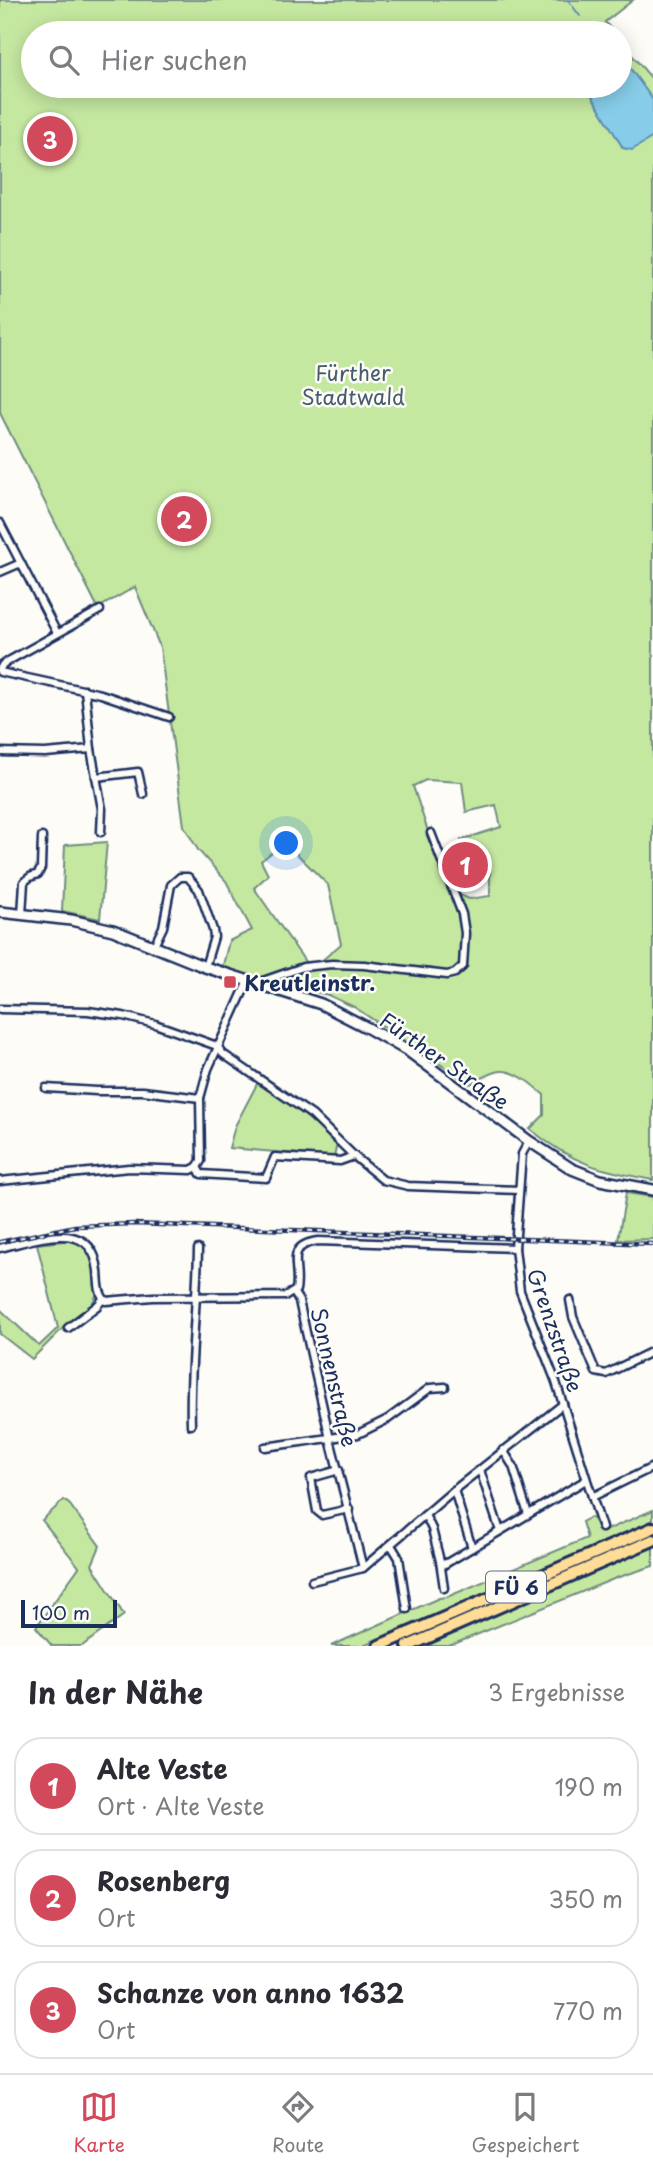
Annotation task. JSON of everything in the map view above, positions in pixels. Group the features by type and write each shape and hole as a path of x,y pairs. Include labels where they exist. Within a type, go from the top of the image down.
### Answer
{"main road":[{"name":"Fürther Straße","path":"0,912 72,919 113,930 205,967 321,1004 408,1051 572,1170 618,1184 653,1190"},
{"name":"FÜ 6","path":"379,1646 653,1528"},
{"name":"FÜ 6","path":"408,1646 653,1540"}],"street":[{"path":"0,523 57,633"},
{"path":"0,572 21,563"},
{"path":"100,610 3,664 0,670 85,690 169,717"},
{"path":"85,690 91,749 102,809 102,832"},
{"path":"0,752 45,753 91,749"},
{"path":"96,777 138,772 143,794"},
{"path":"0,1181 130,1168 191,1170 197,1167 201,1161 200,1098 217,1046 248,981 263,981 303,967 332,964 447,975 455,973 463,966 465,933 462,914 430,833"},
{"path":"22,915 24,883 38,874 41,868 42,838"},
{"path":"153,948 163,927 171,885 180,877 188,877 199,890 213,930 214,937 205,967"},
{"path":"0,1009 88,1011 155,1024 217,1046 222,1054 312,1115 383,1180 395,1184 519,1190"},
{"path":"46,1088 144,1091 200,1098"},
{"name":"Grenzstraße","path":"529,1141 522,1154 515,1248 520,1291 563,1404 602,1528"},
{"path":"197,1167 201,1174 266,1178 275,1157 340,1161 354,1156"},
{"path":"0,1248 42,1238 73,1236 91,1247 96,1258 104,1300"},
{"name":"Sonnenstraße","path":"363,1568 299,1301 294,1293 298,1285 295,1257 299,1248 306,1243 361,1241 515,1248"},
{"path":"191,1425 190,1393 198,1297 198,1250"},
{"path":"68,1328 104,1300 286,1296 294,1293"},
{"path":"570,1300 573,1317 596,1372 606,1374 653,1351"},
{"path":"265,1447 358,1434 388,1419 430,1388 445,1387"},
{"path":"312,1581 363,1568 454,1490 563,1404"},
{"path":"503,1450 513,1465 528,1514"},
{"path":"592,1497 653,1467"},
{"name":"Sonnenstraße","path":"339,1470 311,1478 317,1511 322,1515 349,1509"},
{"path":"480,1470 500,1531"},
{"path":"440,1561 445,1564 586,1480"},
{"path":"454,1490 472,1548"},
{"path":"425,1515 432,1529 444,1588"},
{"path":"391,1545 399,1558 407,1609"}],"green space":[{"name":"Fürther Stadtwald","path":"0,0 633,0 606,21 21,21 21,98 632,98 632,55 653,80 653,1180 587,1164 545,1141 530,1129 544,1115 544,1095 519,1076 501,1071 470,1084 354,1007 328,995 222,969 229,941 252,930 226,881 198,850 184,826 160,647 135,587 98,608 0,413","holes":["426,780 462,782 466,812 496,805 501,827 461,840 462,857 487,855 490,896 469,899 447,889 413,786","285,842 328,885 341,944 311,970 254,888 268,875 261,861"]},
{"path":"107,842 100,919 62,911 65,845"},
{"path":"258,1082 290,1103 337,1143 334,1157 229,1148 235,1126"},
{"path":"626,1193 653,1197 653,1239 618,1240"},
{"path":"72,1240 88,1248 93,1258 97,1294 91,1306 67,1324 32,1359 0,1334 0,1309 39,1346 58,1328 37,1244"},
{"path":"64,1500 100,1546 92,1565 124,1615 82,1646 52,1646 36,1627 79,1567 42,1520"},
{"path":"653,1510 653,1521 361,1646 331,1646 439,1598 587,1538 582,1522 591,1517 600,1529 607,1530"},
{"path":"653,1546 653,1566 616,1578 449,1646 426,1646"}],"water":[{"path":"632,71 653,100 653,137 632,150 623,148 593,98 632,98"}],"waterway":[{"path":"568,0 580,16"}],"railway":[{"path":"0,1242 75,1226 135,1224 653,1244"}],"place":[{"name":"Schanze von anno 1632","path":"50,139"},
{"name":"Rosenberg","path":"184,519"},
{"name":"Alte Veste","path":"465,865"},
{"name":"Kreutleinstr.","path":"230,982"}]}
